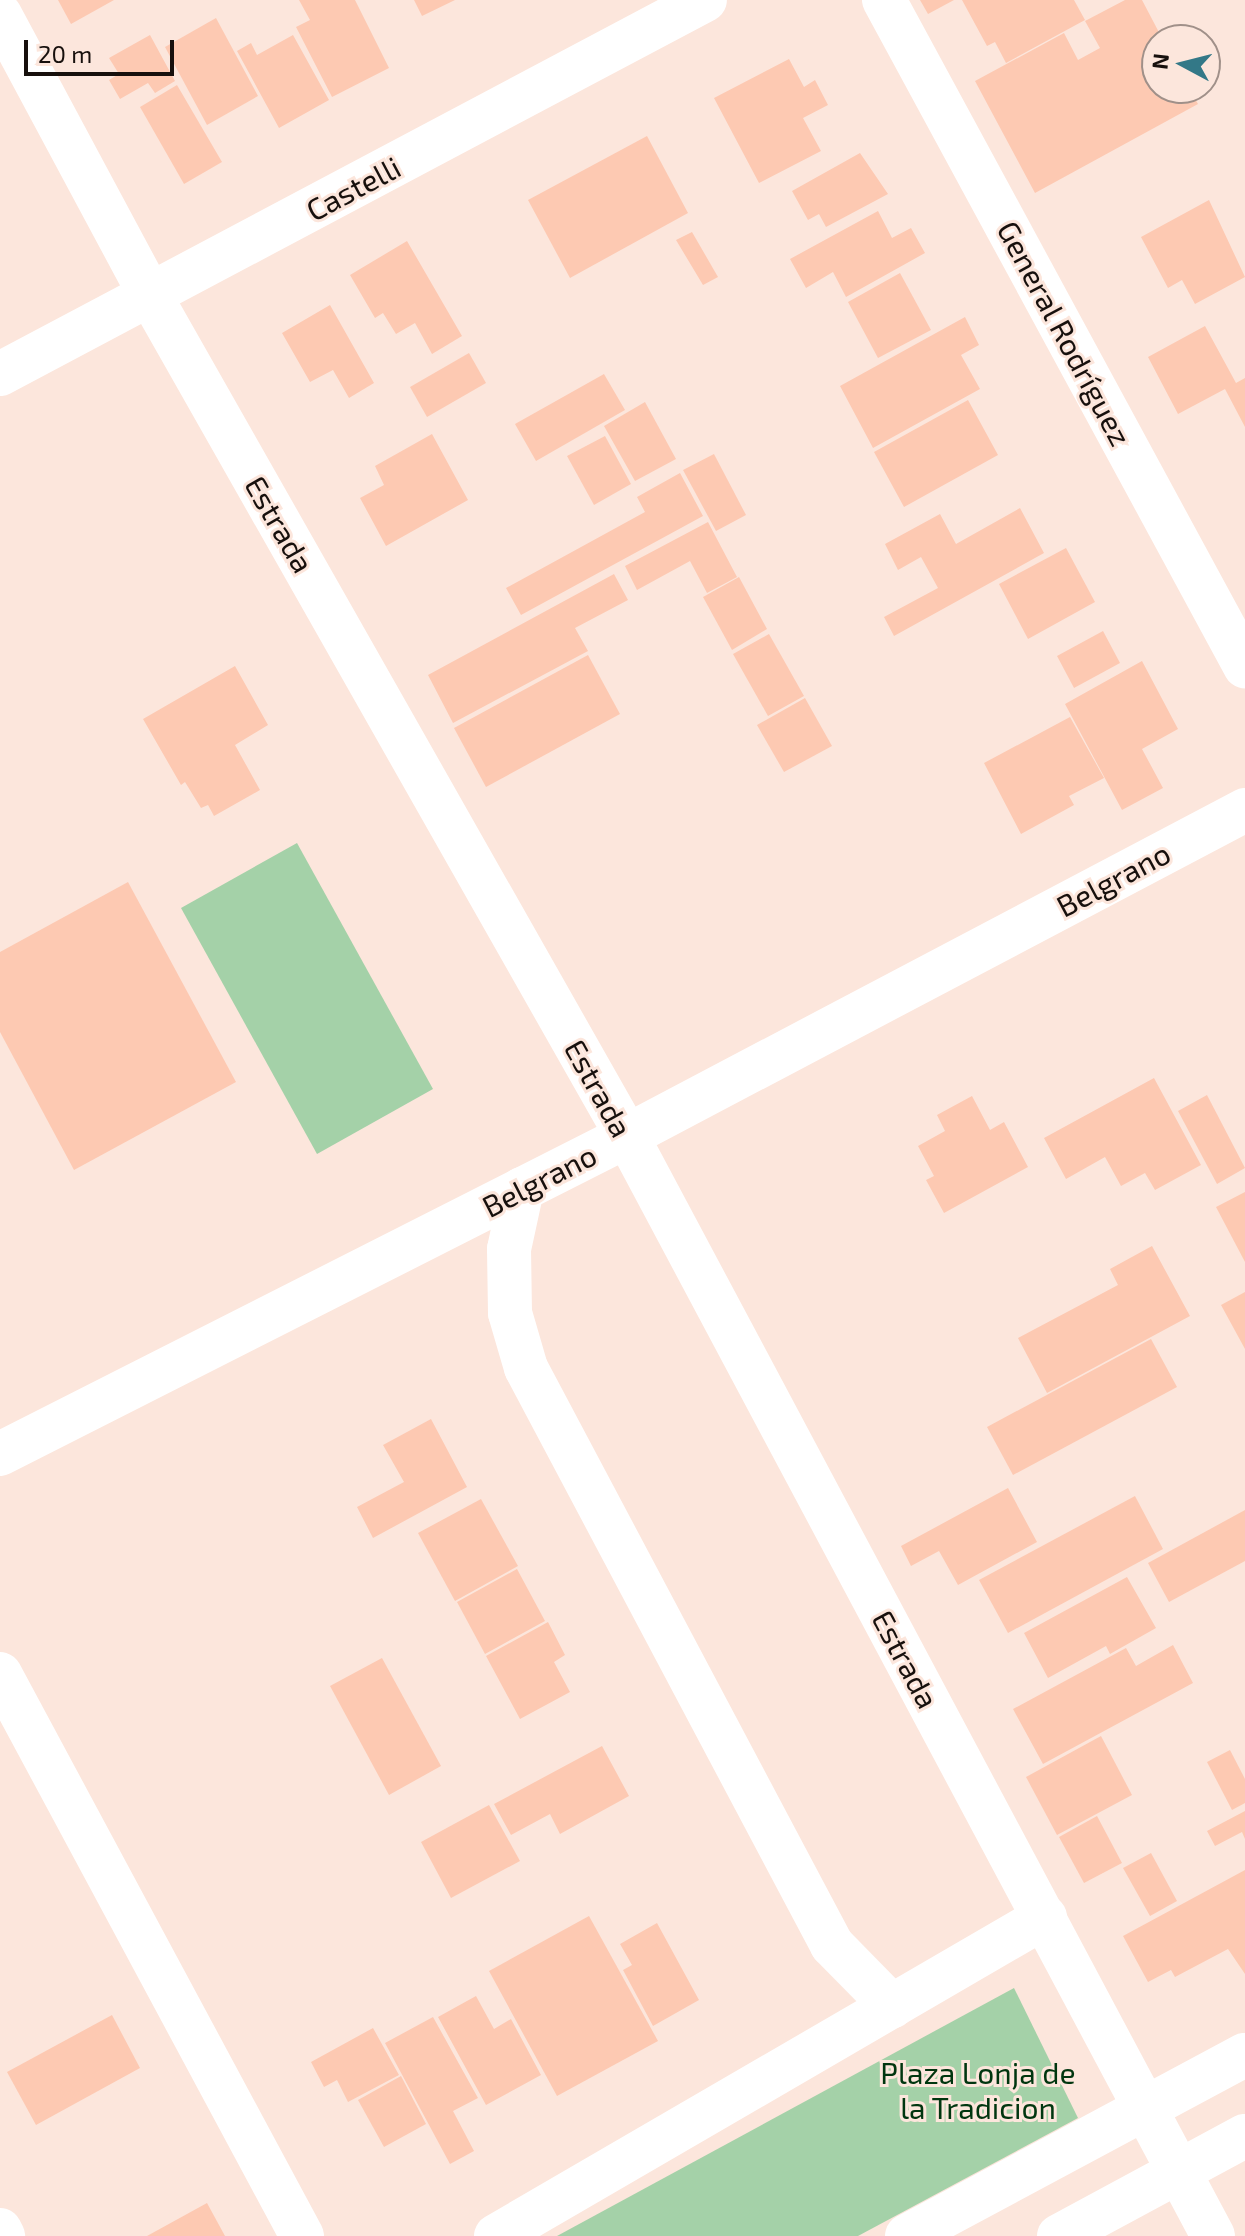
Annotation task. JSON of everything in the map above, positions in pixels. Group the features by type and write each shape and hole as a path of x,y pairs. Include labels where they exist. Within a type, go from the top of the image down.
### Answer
{"street":[{"name":"Castelli","path":"0,374 151,297 705,0"},
{"name":"General Rodríguez","path":"884,0 1245,666"},
{"name":"Estrada","path":"0,15 151,297 627,1136 1148,2106 1178,2172 1213,2236"},
{"name":"Belgrano","path":"0,1454 627,1136 1245,810"},
{"path":"522,1189 509,1249 510,1313 526,1368 832,1945 892,2006"},
{"path":"0,1674 302,2236"},
{"path":"496,2236 1045,1917"},
{"path":"907,2236 1245,2055"},
{"path":"1059,2236 1245,2136"},
{"path":"0,2230 3,2236"}],"green space":[{"path":"297,843 433,1089 317,1154 181,908"},
{"name":"Plaza Lonja de la Tradicion","path":"1014,1988 1078,2118 858,2236 557,2236"}],"building":[{"path":"58,0 114,0 71,24"},
{"path":"299,0 355,0 389,68 332,97 296,27 310,20"},
{"path":"414,0 455,0 422,16"},
{"path":"920,0 954,0 928,14"},
{"path":"962,0 1074,0 1085,20 1006,63 995,42 987,46"},
{"path":"1125,0 1142,0 1155,24 1141,24 1141,104 1198,104 1035,193 975,81 1064,33 1078,60 1100,48 1085,21"},
{"path":"216,18 258,96 207,125 165,47"},
{"path":"150,35 175,81 155,93 148,83 120,99 109,80 119,74 109,58"},
{"path":"293,35 329,100 279,128 237,51 251,43 257,55"},
{"path":"789,59 804,87 815,80 828,105 803,118 821,151 759,183 714,98"},
{"path":"177,85 222,162 184,184 140,107"},
{"path":"647,136 688,213 570,278 528,200"},
{"path":"860,153 888,194 826,227 819,214 808,220 792,191"},
{"path":"1209,200 1245,277 1195,304 1182,280 1168,288 1141,237"},
{"path":"878,211 892,238 911,228 925,253 846,297 833,272 806,288 790,259"},
{"path":"692,232 718,277 703,285 676,240"},
{"path":"407,241 462,336 432,354 415,323 396,334 383,313 375,318 350,275"},
{"path":"900,273 931,330 878,358 848,302"},
{"path":"330,305 374,383 349,398 333,370 310,382 282,333"},
{"path":"965,317 979,345 961,355 980,389 873,448 840,386"},
{"path":"1205,326 1236,383 1245,378 1245,427 1225,389 1178,414 1148,357"},
{"path":"469,353 486,383 427,417 410,387"},
{"path":"604,374 625,410 536,461 515,424"},
{"path":"968,400 998,455 904,507 874,452"},
{"path":"645,402 676,459 635,481 604,426"},
{"path":"432,434 468,500 386,546 360,498 384,485 375,466"},
{"path":"605,436 631,484 594,505 567,456"},
{"path":"714,454 746,515 716,531 683,470"},
{"path":"680,473 703,516 521,615 506,588 645,512 637,497"},
{"path":"1020,508 1044,553 894,636 884,617 938,588 921,557 898,570 885,544 940,514 956,544"},
{"path":"708,522 737,577 707,593 690,561 637,590 625,566"},
{"path":"1066,548 1095,602 1028,639 999,584"},
{"path":"614,574 628,600 575,628 588,651 453,723 428,675"},
{"path":"739,577 767,629 732,650 703,597"},
{"path":"1103,631 1120,663 1074,688 1057,656"},
{"path":"769,634 804,696 768,716 733,654"},
{"path":"588,655 620,714 486,787 454,728"},
{"path":"1142,661 1178,729 1142,749 1163,788 1122,810 1065,704"},
{"path":"235,666 268,725 235,745 260,790 214,816 208,805 201,808 185,782 181,785 143,719"},
{"path":"805,698 832,746 784,772 757,725"},
{"path":"1070,717 1104,778 1069,796 1074,805 1021,834 984,763"},
{"path":"128,882 236,1082 74,1170 0,1032 0,952"},
{"path":"1154,1078 1201,1165 1155,1190 1145,1173 1121,1186 1105,1157 1066,1179 1044,1138"},
{"path":"1207,1095 1245,1168 1217,1184 1178,1111"},
{"path":"972,1096 990,1130 1004,1122 1028,1167 944,1213 926,1180 934,1176 918,1146 945,1131 937,1115"},
{"path":"1245,1192 1245,1262 1216,1207"},
{"path":"1152,1246 1190,1316 1047,1393 1018,1338 1118,1285 1110,1269"},
{"path":"1245,1292 1245,1349 1221,1305"},
{"path":"1151,1339 1177,1387 1013,1475 987,1427"},
{"path":"431,1419 467,1487 373,1538 357,1507 404,1482 383,1445"},
{"path":"1008,1488 1037,1542 958,1585 939,1551 911,1566 901,1546"},
{"path":"1135,1496 1163,1549 1008,1633 979,1580"},
{"path":"481,1499 518,1566 455,1601 418,1533"},
{"path":"1245,1510 1245,1561 1169,1602 1148,1563"},
{"path":"517,1569 545,1621 485,1654 457,1602"},
{"path":"1127,1577 1156,1628 1110,1654 1106,1646 1048,1678 1024,1633"},
{"path":"548,1622 565,1655 554,1662 570,1692 520,1719 486,1656"},
{"path":"1173,1645 1193,1683 1043,1764 1013,1709 1126,1648 1136,1666"},
{"path":"382,1658 441,1766 389,1795 330,1686"},
{"path":"1101,1736 1132,1795 1057,1835 1026,1777"},
{"path":"602,1746 629,1796 560,1834 550,1814 511,1835 494,1804"},
{"path":"1230,1750 1245,1779 1245,1803 1232,1810 1207,1762"},
{"path":"489,1805 520,1861 451,1898 421,1842"},
{"path":"1245,1811 1245,1839 1242,1832 1215,1846 1207,1831"},
{"path":"1097,1816 1122,1863 1084,1883 1059,1837"},
{"path":"1151,1853 1177,1901 1150,1916 1123,1868"},
{"path":"1245,1870 1245,1974 1228,1949 1175,1977 1171,1970 1148,1982 1123,1936"},
{"path":"589,1916 658,2041 557,2096 489,1971"},
{"path":"657,1923 699,2000 653,2026 623,1970 632,1965 620,1944"},
{"path":"476,1996 494,2029 511,2019 541,2075 486,2105 438,2017"},
{"path":"112,2015 140,2068 36,2125 7,2072"},
{"path":"433,2017 478,2098 453,2111 474,2151 450,2164 385,2043"},
{"path":"373,2028 399,2075 348,2102 337,2080 324,2087 311,2062"},
{"path":"401,2076 426,2124 384,2147 358,2100"},
{"path":"207,2203 225,2236 147,2236"}]}
